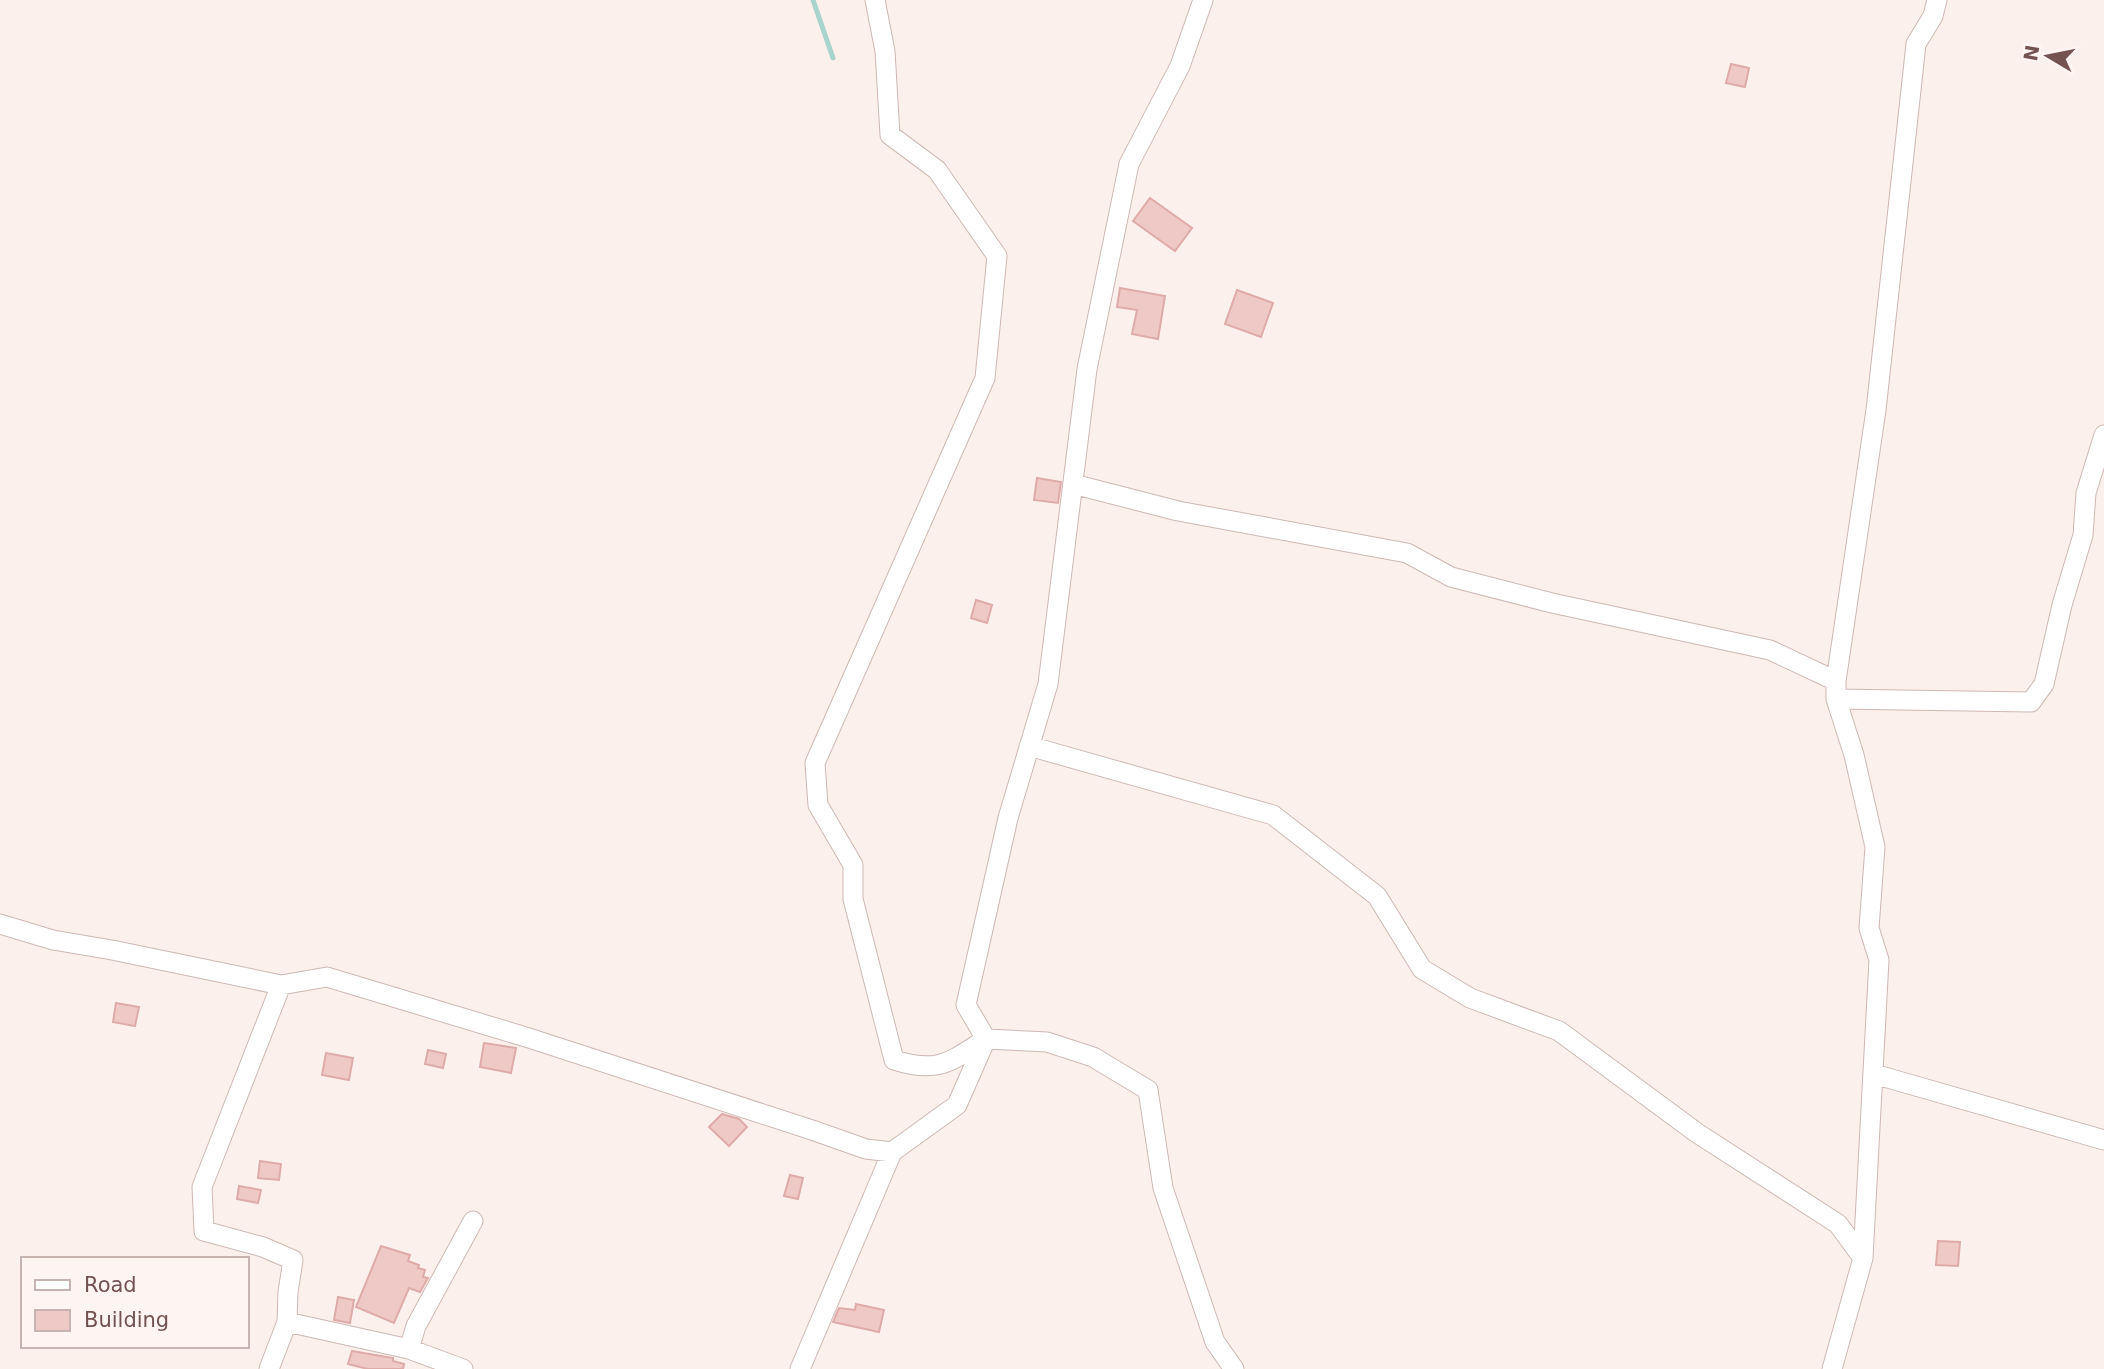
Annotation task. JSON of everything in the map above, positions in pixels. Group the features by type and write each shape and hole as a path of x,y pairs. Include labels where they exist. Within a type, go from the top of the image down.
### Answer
{"street":[{"path":"876,0 885,51 890,135 937,170 997,256 985,378 815,763 818,805 853,865 853,899 894,1060 913,1066 946,1065 986,1039 1047,1042 1093,1057 1148,1090 1163,1188 1215,1342 1234,1369"},
{"path":"986,1039 966,1005 1008,818 1048,684 1087,369 1129,164 1181,66 1203,0"},
{"path":"1832,1369 1863,1258 1879,960 1869,928 1875,847 1836,690 1875,410 1916,44 1933,16 1937,0"},
{"path":"1073,484 1178,511 1407,554 1451,577 1552,603 1770,650 1836,690 2031,702 2044,684 2062,605 2083,535 2086,493 2104,435"},
{"path":"1029,746 1273,815 1377,896 1422,969 1469,998 1559,1031 1697,1133 1838,1224 1863,1258"},
{"path":"0,924 53,940 281,985 327,977 529,1038 866,1149 892,1152"},
{"path":"269,1369 287,1322 293,1260 263,1247 204,1231 202,1187 281,985"},
{"path":"800,1369 892,1152 957,1105 986,1039"},
{"path":"1874,1074 2104,1140"},
{"path":"409,1349 416,1326 473,1221"},
{"path":"287,1322 409,1349 463,1369"}],"building":[{"path":"1731,64 1749,68 1745,87 1726,83"},
{"path":"1150,198 1192,228 1175,251 1133,221"},
{"path":"1120,288 1165,296 1158,339 1132,334 1137,310 1117,307"},
{"path":"1237,290 1273,303 1261,337 1225,324"},
{"path":"1037,478 1061,482 1058,503 1034,500"},
{"path":"976,600 992,605 987,623 971,618"},
{"path":"116,1003 139,1007 135,1026 113,1022"},
{"path":"484,1043 516,1048 511,1073 480,1067"},
{"path":"428,1050 446,1054 443,1068 425,1064"},
{"path":"326,1053 353,1058 349,1080 322,1075"},
{"path":"722,1114 739,1119 747,1127 729,1146 709,1127"},
{"path":"260,1161 281,1164 279,1180 258,1178"},
{"path":"790,1175 803,1178 798,1199 784,1196"},
{"path":"239,1186 261,1190 258,1203 237,1199"},
{"path":"1938,1241 1960,1242 1958,1266 1936,1265"},
{"path":"381,1246 410,1255 408,1261 425,1270 423,1277 428,1278 420,1292 409,1288 394,1323 356,1307"},
{"path":"338,1297 354,1300 350,1323 334,1320"},
{"path":"856,1304 884,1310 879,1332 833,1322 839,1308 855,1310"},
{"path":"352,1351 393,1358 393,1361 404,1364 403,1369 368,1369 348,1364"}],"waterway":[{"path":"813,0 833,58"}]}
